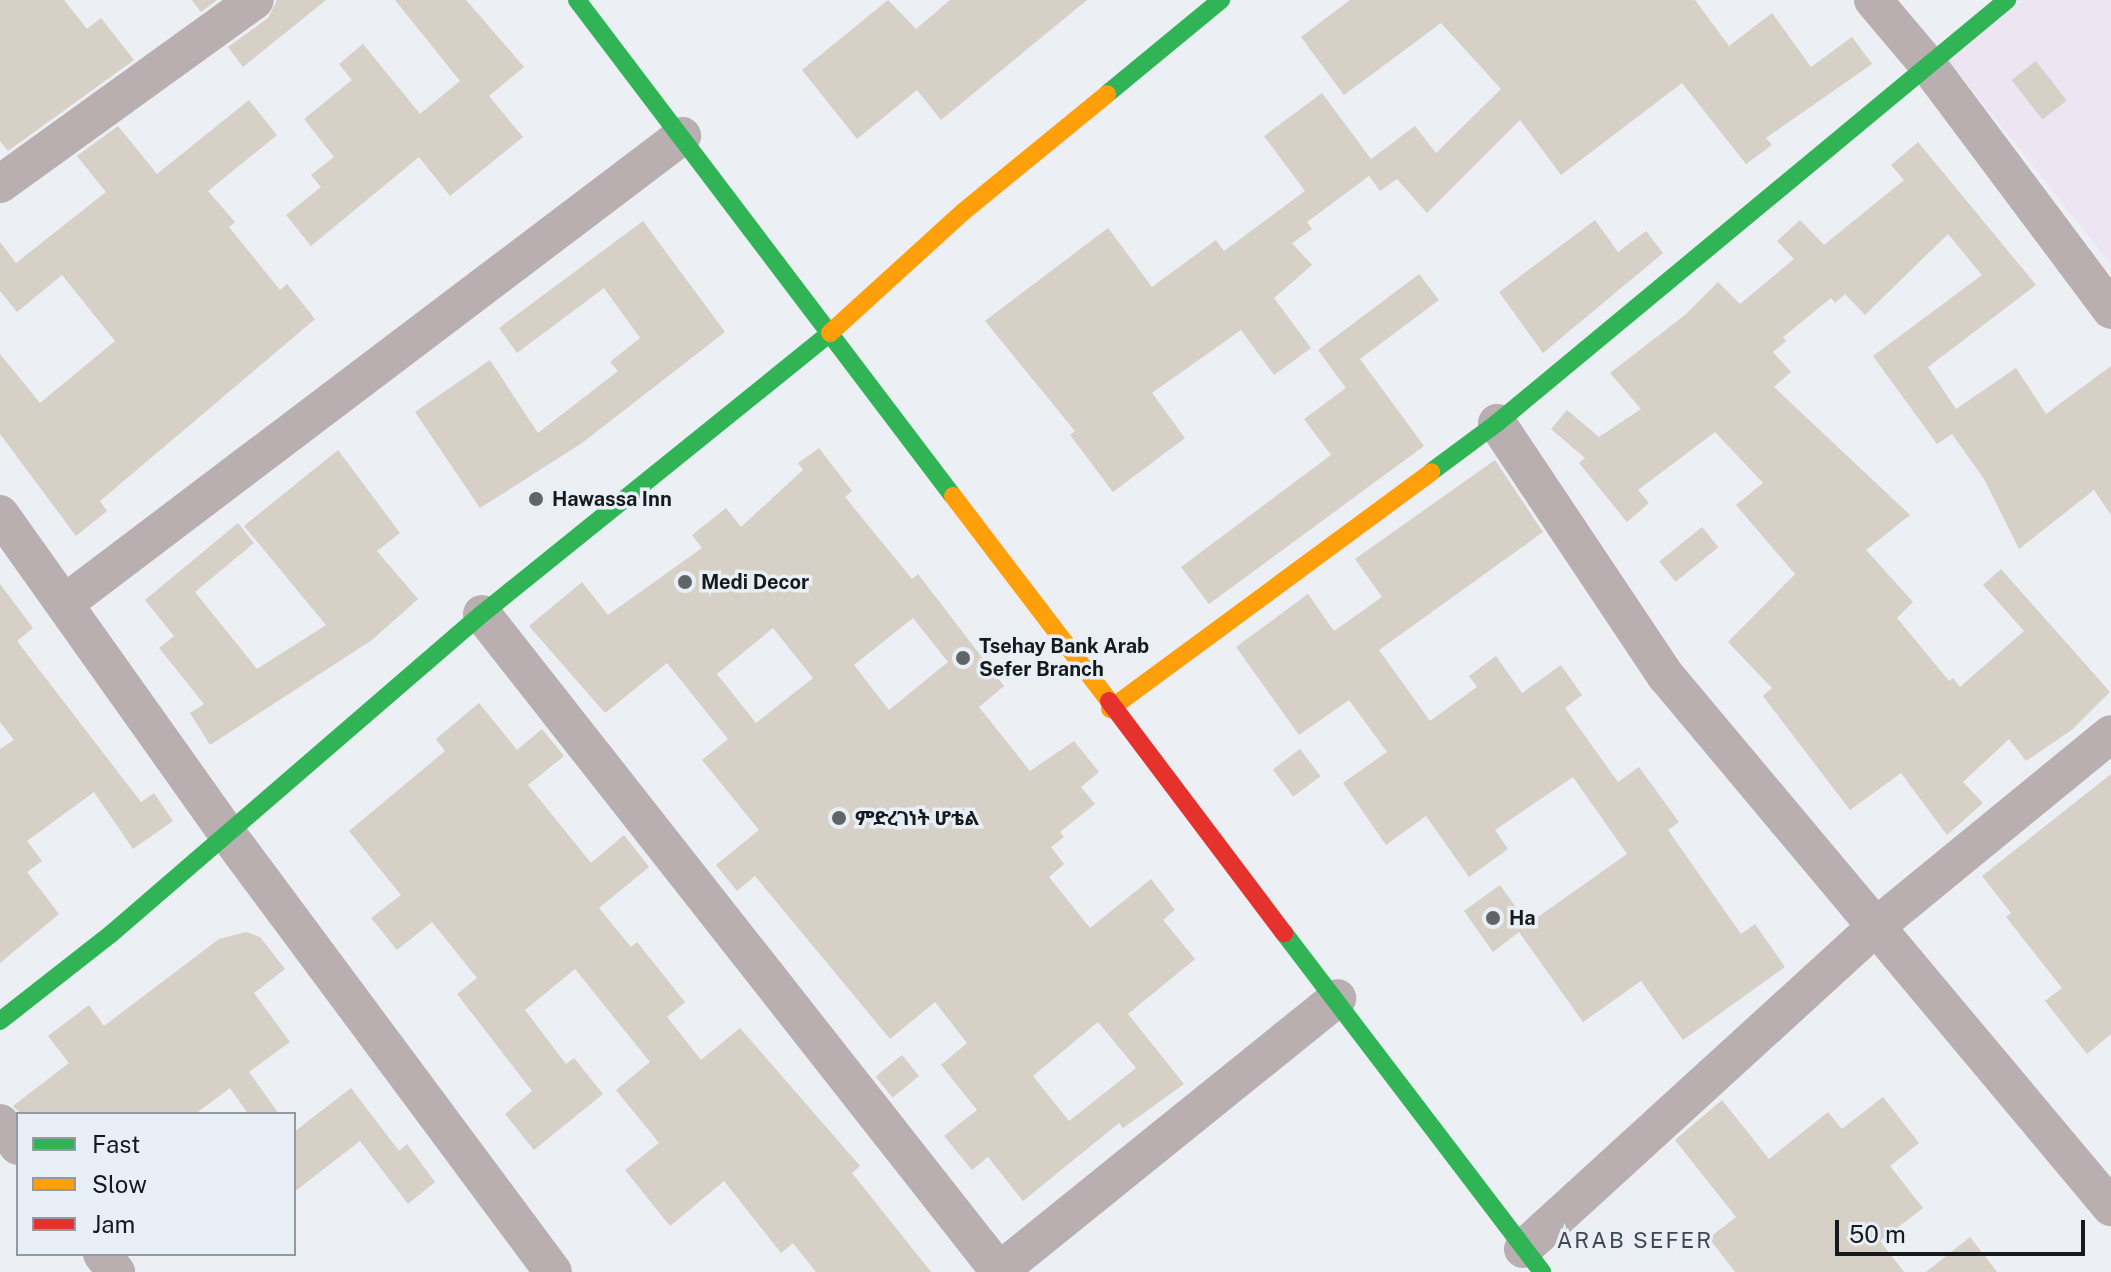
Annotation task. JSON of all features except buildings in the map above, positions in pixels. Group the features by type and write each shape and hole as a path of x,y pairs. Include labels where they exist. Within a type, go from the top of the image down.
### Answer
{"street":[{"path":"0,184 255,0"},
{"path":"577,0 1110,709 1337,998 1532,1260 1874,928 2111,734"},
{"path":"0,1021 111,934 482,614 829,334 963,212 1221,0"},
{"path":"1873,0 1928,65 2111,310"},
{"path":"1110,709 1497,423 2007,0"},
{"path":"65,603 682,136"},
{"path":"1497,423 1666,676 1874,928 2111,1207"},
{"path":"0,514 226,832 553,1272"},
{"path":"482,614 998,1272 1337,998"},
{"path":"0,1123 16,1143"},
{"path":"104,1256 116,1272"}],"shaded area":[{"path":"2016,0 2111,0 2111,264 1945,56"}],"traffic: fast":[{"path":"577,0 953,496"},
{"path":"1107,94 1221,0"},
{"path":"1431,472 1497,423 2007,0"},
{"path":"0,1021 111,934 482,614 830,333"},
{"path":"1284,933 1542,1272"}],"traffic: slow":[{"path":"830,333 963,212 1107,94"},
{"path":"1110,709 1431,472"},
{"path":"953,496 1109,701"}],"traffic: jam":[{"path":"1109,701 1284,933"}],"place":[{"name":"Hawassa Inn","path":"536,499"},
{"name":"Medi Decor","path":"685,582"},
{"name":"Tsehay Bank Arab Sefer Branch","path":"963,658"},
{"name":"ምድረገነት ሆቴል","path":"839,818"},
{"name":"Ha","path":"1493,918"}],"district":[{"name":"ARAB SEFER","path":"1635,1241"}]}
